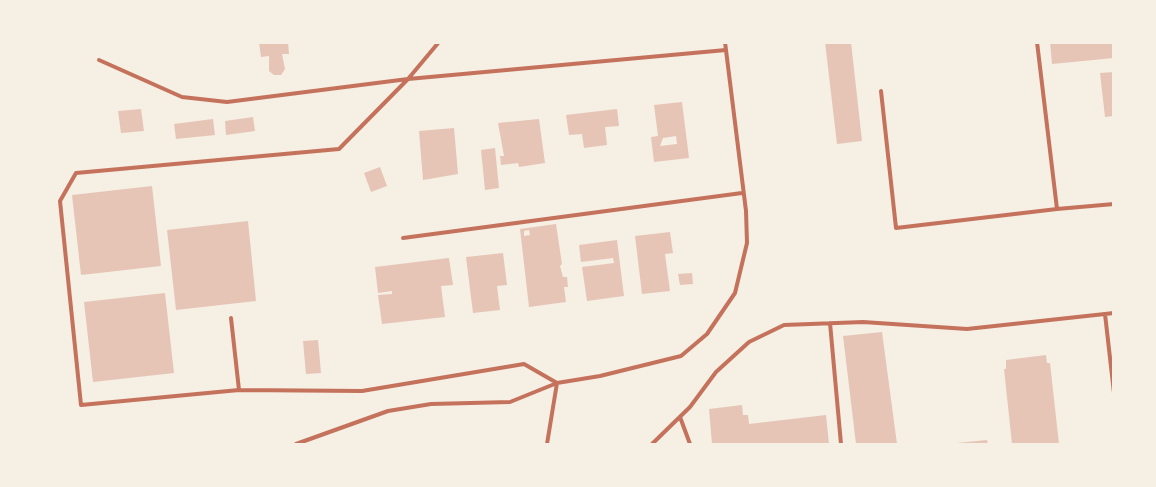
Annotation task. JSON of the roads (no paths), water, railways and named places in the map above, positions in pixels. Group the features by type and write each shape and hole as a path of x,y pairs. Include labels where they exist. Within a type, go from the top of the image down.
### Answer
{"lane":[{"path":"439,42 408,79 339,149 76,173 60,202 81,405 239,390 362,390 524,364 557,383"},
{"path":"296,444 388,411 432,404 510,402 557,383 600,376 681,356 707,334 735,293 747,243 746,211 742,193 725,42"},
{"path":"1037,42 1057,209"},
{"path":"99,60 182,97 226,102 408,79 726,50"},
{"path":"881,91 896,228 1114,204"},
{"path":"403,238 742,193"},
{"path":"652,444 690,407 716,372 749,342 784,325 863,322 967,329 1114,313"},
{"path":"1105,314 1114,393"},
{"path":"231,318 239,390"},
{"path":"830,323 841,444"},
{"path":"547,444 557,383"},
{"path":"680,417 690,444"}]}
